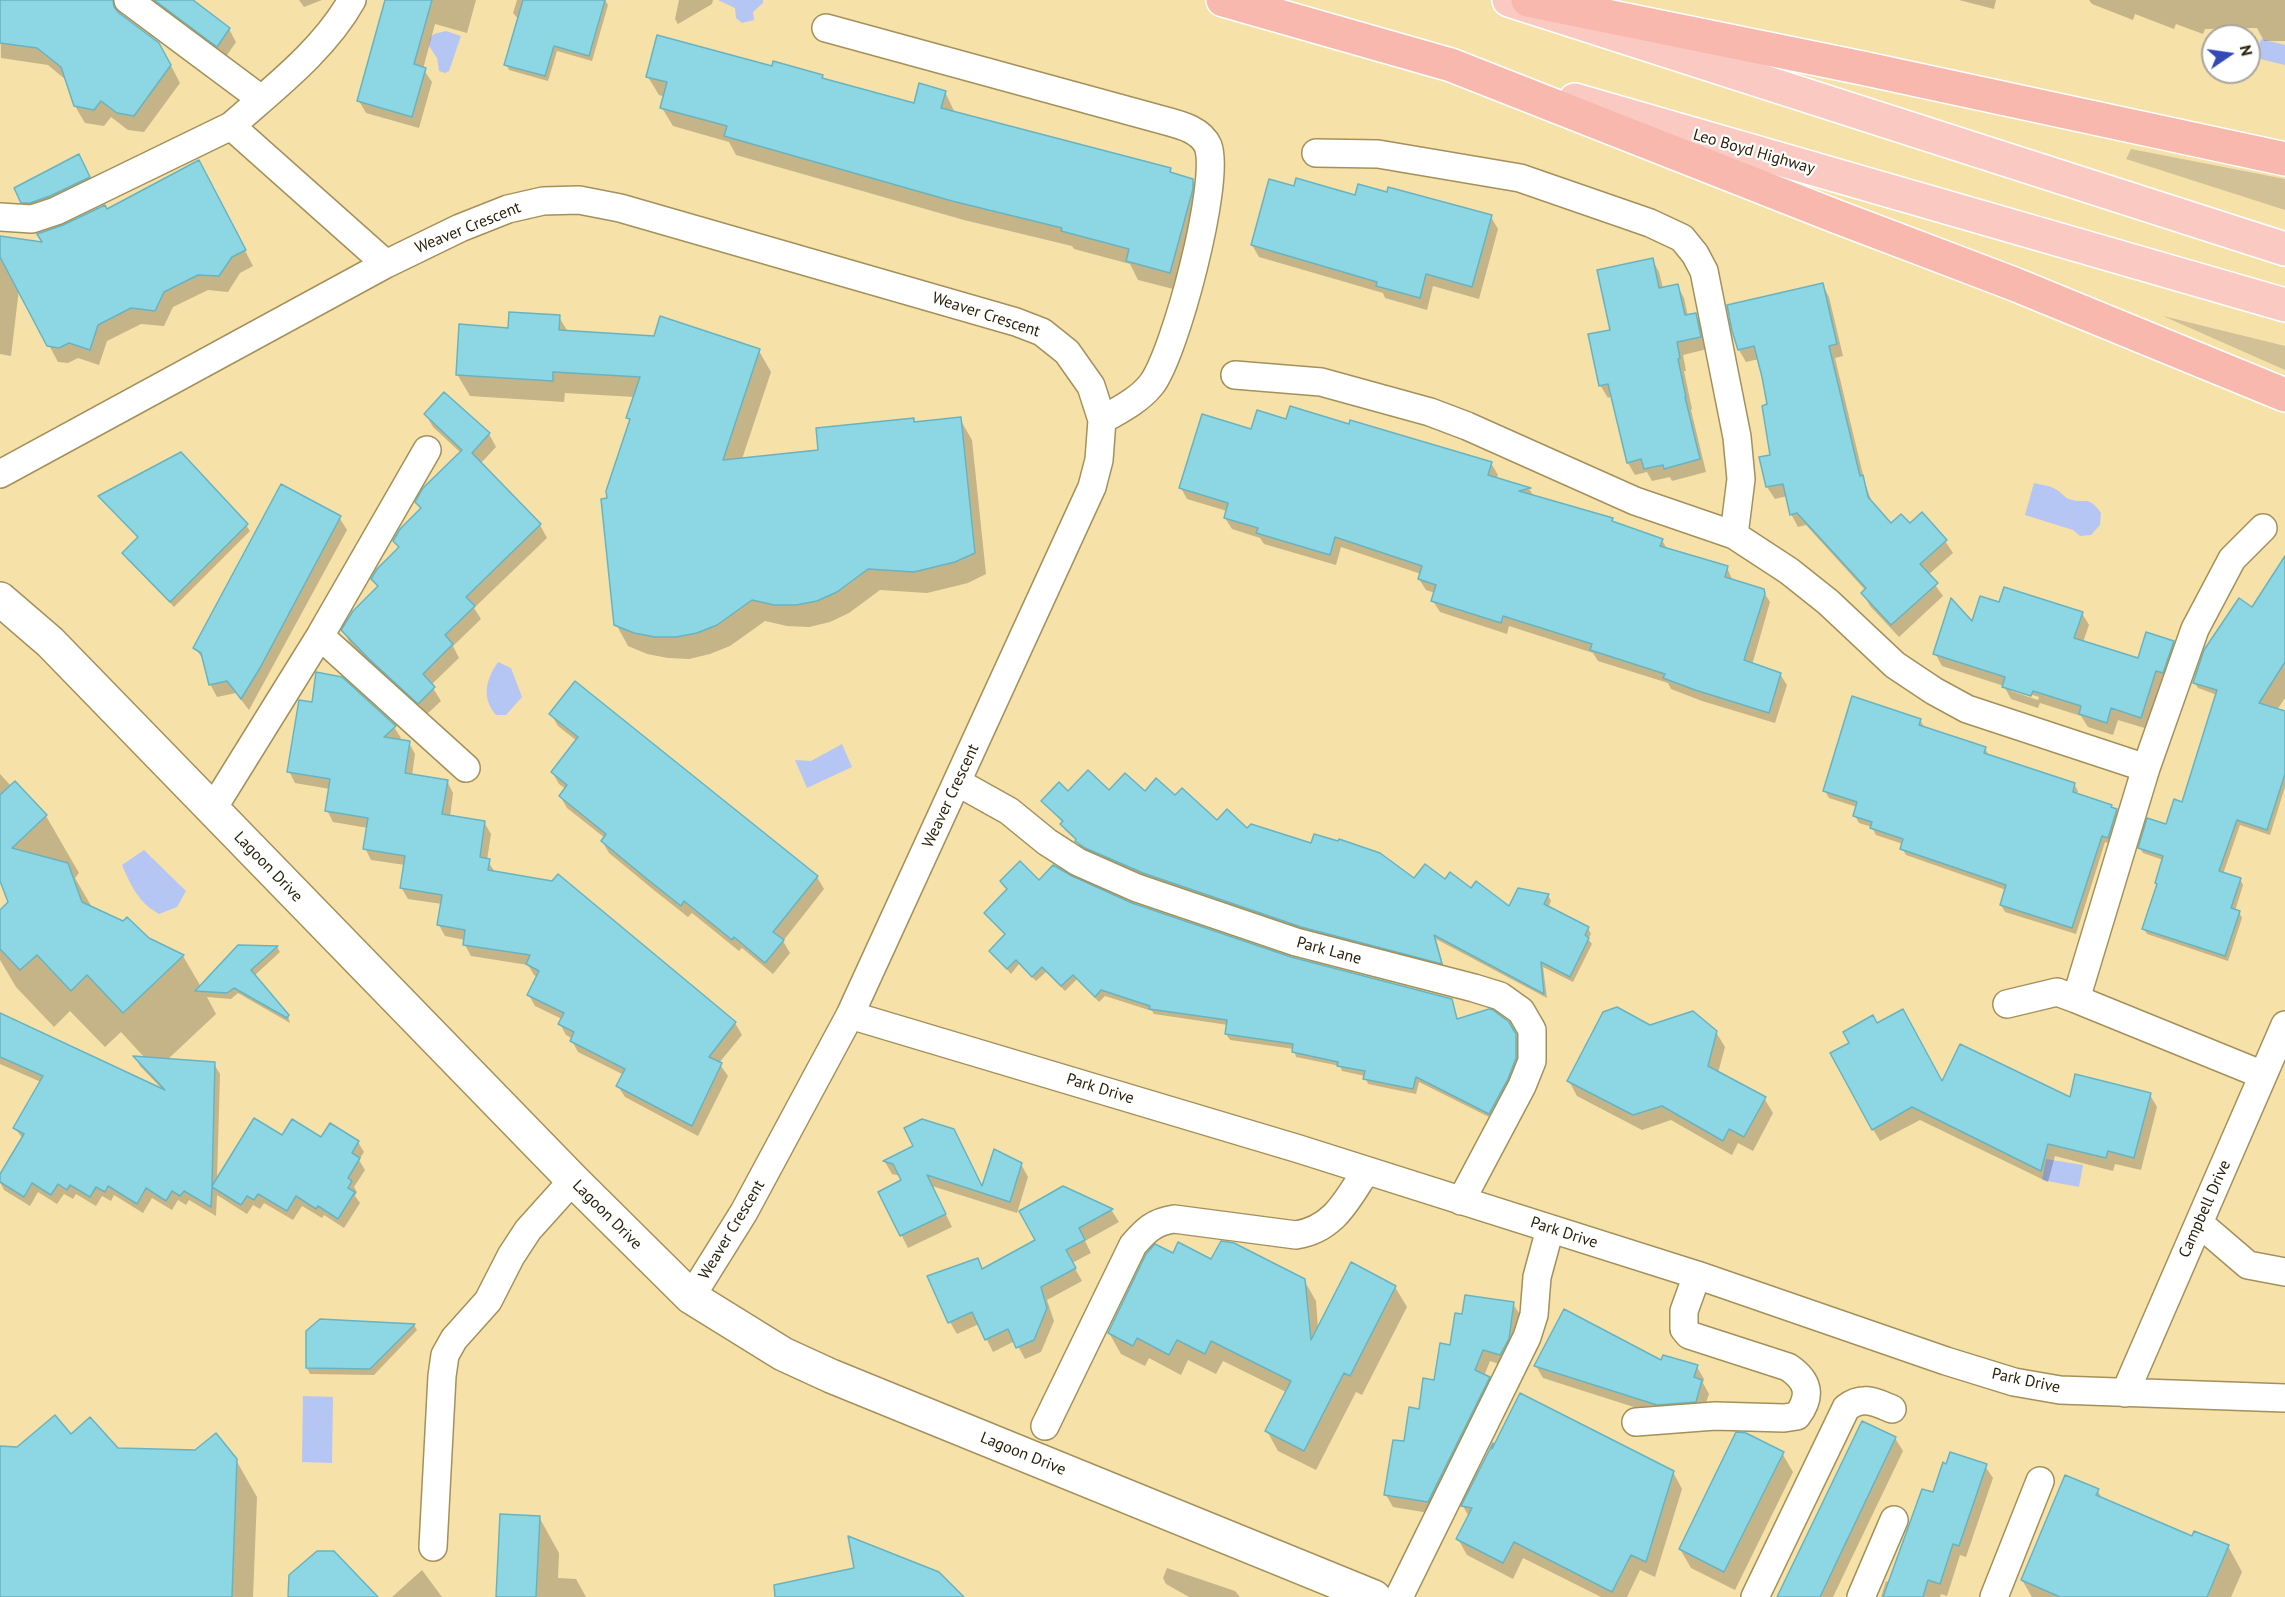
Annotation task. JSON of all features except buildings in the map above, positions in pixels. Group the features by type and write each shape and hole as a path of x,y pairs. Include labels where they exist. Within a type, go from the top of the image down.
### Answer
{"highway":[{"name":"Leo Boyd Highway","path":"1223,0 1451,65"},
{"path":"1528,0 1862,68 2285,159"},
{"path":"1451,65 2046,296 2285,395"}],"main road":[{"path":"1509,0 2285,249"},
{"name":"Leo Boyd Highway","path":"1451,65 2285,305"}],"street":[{"path":"128,0 261,99"},
{"path":"0,218 32,219 56,211 231,126 315,50 341,19 352,0"},
{"path":"826,28 1186,127 1199,134 1207,144 1211,159 1201,236 1176,332 1151,384 1135,400 1102,420"},
{"path":"231,126 386,264"},
{"path":"1316,153 1378,154 1520,178 1650,224 1682,238 1695,254 1704,271 1737,437 1741,479 1734,535"},
{"name":"Weaver Crescent","path":"0,474 386,264 460,228 508,209 543,201 579,200 620,207 1005,318 1042,332 1067,352 1091,386 1102,420 1099,460 1092,487 850,1015 744,1212 691,1297"},
{"path":"1235,375 1322,382 1430,412 1467,426 1635,501 1734,535 1789,571 1828,602 1895,665 1934,691 1966,709 2146,768"},
{"path":"212,810 320,636 427,450"},
{"path":"2076,999 2146,768 2195,629 2232,559 2263,528"},
{"name":"Lagoon Drive","path":"0,599 50,642 573,1180 691,1297 783,1354 821,1372 1374,1597"},
{"path":"320,636 466,768"},
{"name":"Park Lane","path":"957,783 1009,811 1047,842 1078,862 1137,888 1296,942 1500,996 1521,1011 1532,1030 1532,1060 1522,1086 1461,1201"},
{"path":"2007,1004 2057,992 2263,1075"},
{"name":"Park Drive","path":"850,1015 1046,1072 1697,1275 2014,1382 2060,1390 2285,1398"},
{"name":"Campbell Drive","path":"2125,1393 2285,1025"},
{"path":"1045,1425 1133,1245 1144,1232 1160,1221 1174,1219 1296,1235 1310,1233 1339,1212 1366,1171"},
{"path":"433,1547 445,1355 454,1339 488,1301 511,1256 528,1230 573,1180"},
{"path":"2199,1223 2248,1264 2285,1272"},
{"path":"1399,1597 1527,1337 1534,1315 1537,1277 1550,1229"},
{"path":"1636,1422 1715,1416 1784,1418 1797,1416 1804,1406 1807,1397 1805,1384 1800,1375 1788,1367 1689,1335 1684,1329 1684,1311 1697,1275"},
{"path":"1755,1597 1846,1408 1853,1402 1870,1400 1892,1409"},
{"path":"1994,1597 2040,1481"},
{"path":"1861,1597 1894,1520"}],"shaded area":[{"path":"2131,149 2285,179 2285,210 2126,159"},
{"path":"2163,316 2285,346 2285,370"}],"water":[{"path":"718,0 763,0 763,3 753,12 754,20 742,23 736,18 735,8"},
{"path":"446,31 461,36 449,71 445,73 439,71 437,58 429,46 430,38 434,34"},
{"path":"2261,39 2285,45 2285,65 2261,59"},
{"path":"2034,483 2055,489 2074,501 2086,501 2093,504 2101,513 2100,525 2091,535 2080,536 2073,530 2025,515"},
{"path":"498,662 511,668 522,697 506,715 496,715 488,702 488,682"},
{"path":"842,744 852,767 807,788 795,760 811,761"},
{"path":"144,850 186,891 177,907 159,914 146,905 132,887 122,865"},
{"path":"2046,1159 2083,1165 2079,1187 2042,1180"},
{"path":"303,1396 333,1397 332,1463 302,1462"}]}
